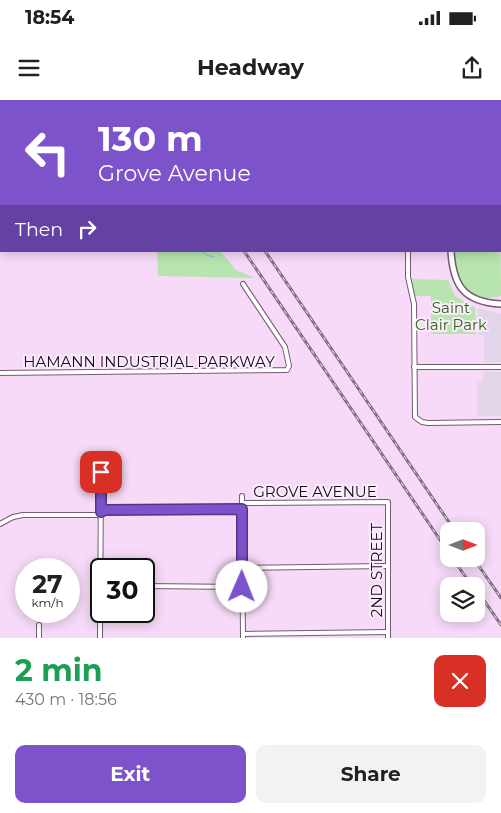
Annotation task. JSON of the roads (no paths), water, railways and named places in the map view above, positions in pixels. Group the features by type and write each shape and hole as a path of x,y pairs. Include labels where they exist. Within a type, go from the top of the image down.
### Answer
{"street":[{"path":"408,252 408,277 414,304 414,412 417,420 428,422 501,422"},
{"path":"451,252 452,270 464,290 477,301 486,304 501,304"},
{"name":"HAMANN INDUSTRIAL PARKWAY","path":"0,373 287,370 289,366 285,348 243,284"},
{"path":"414,367 501,367"},
{"path":"101,472 101,558"},
{"path":"242,496 243,636 388,632"},
{"name":"GROVE AVENUE","path":"242,503 388,502"},
{"name":"2ND STREET","path":"388,502 388,638"},
{"name":"GROVE AVENUE","path":"0,524 13,517 97,515 105,510 242,509"},
{"path":"242,568 388,566"},
{"path":"155,586 242,587"},
{"path":"100,623 100,638"},
{"path":"39,625 39,638"}],"waterway":[{"path":"204,252 206,255 214,257"}],"railway":[{"path":"245,252 440,540"},
{"path":"266,252 449,522"},
{"path":"459,568 466,577"},
{"path":"480,568 501,598"},
{"path":"485,602 501,625"}],"park label":[{"name":"Saint Clair Park","path":"451,316"}]}
